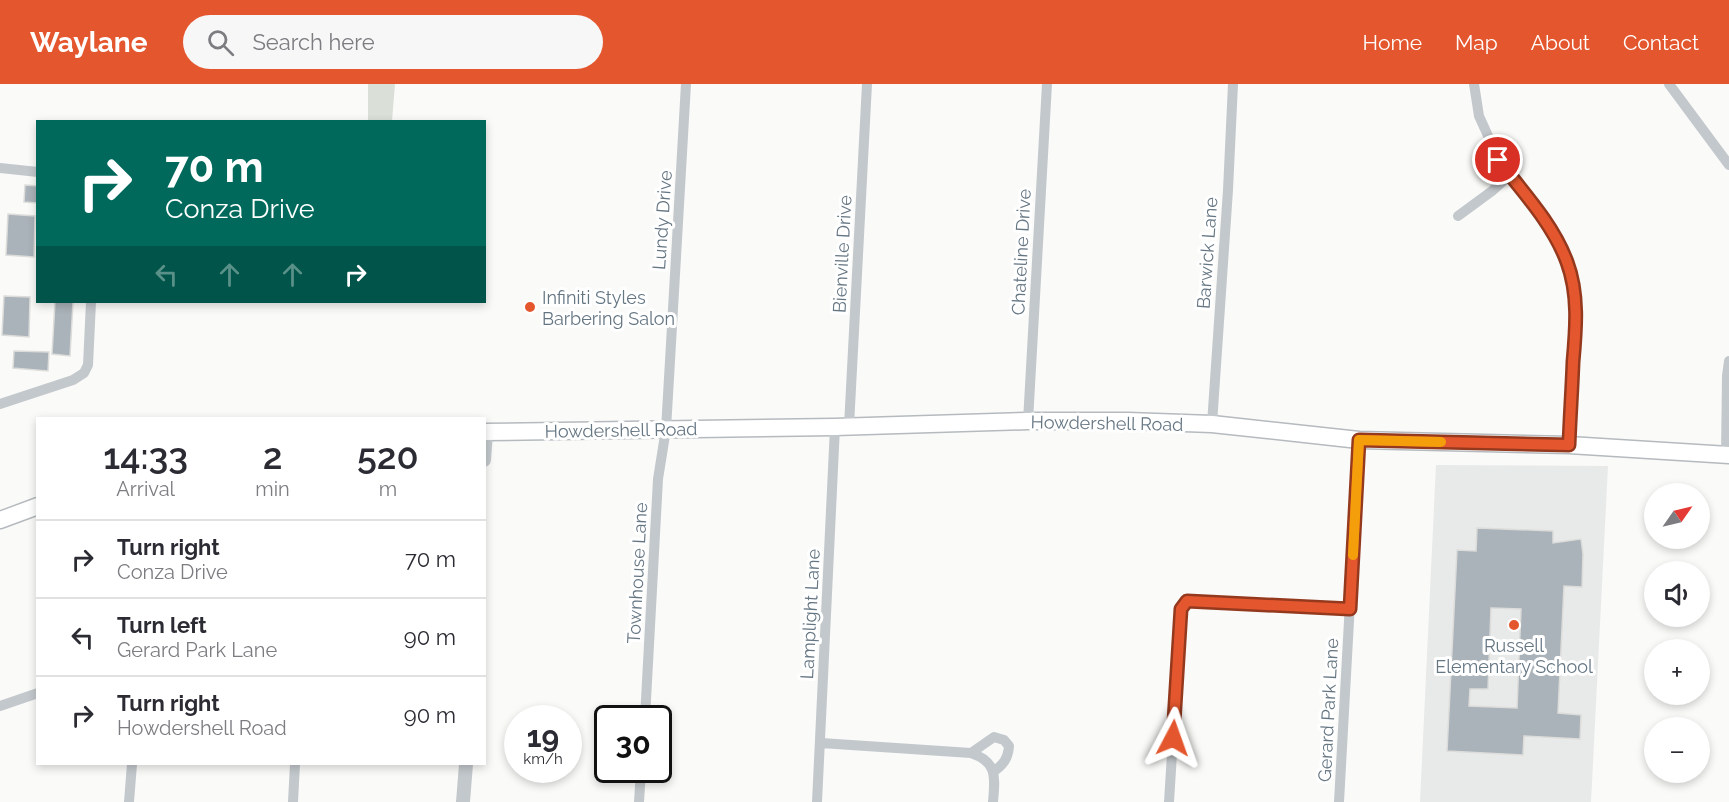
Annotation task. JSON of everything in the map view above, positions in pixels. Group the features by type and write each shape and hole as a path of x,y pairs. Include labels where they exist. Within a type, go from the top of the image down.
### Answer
{"main road":[{"name":"Howdershell Road","path":"486,432 1128,420 1212,424 1359,440 1569,445 1727,455"},
{"path":"0,520 36,507"}],"street":[{"name":"Lundy Drive","path":"666,429 686,84"},
{"name":"Bienville Drive","path":"842,427 867,84"},
{"name":"Chateline Drive","path":"1028,421 1047,84"},
{"name":"Barwick Lane","path":"1212,424 1233,84"},
{"path":"1474,84 1479,116 1498,160 1551,230 1568,262 1576,301 1569,445"},
{"path":"1669,84 1729,165"},
{"path":"0,168 36,171"},
{"path":"1458,216 1510,175"},
{"path":"0,404 73,380 84,373 88,364 91,303"},
{"path":"1727,455 1729,361"},
{"name":"Lamplight Lane","path":"817,802 842,427"},
{"name":"Townhouse Lane","path":"646,705 658,479 666,429"},
{"name":"Gerard Park Lane","path":"1339,802 1359,440"},
{"path":"1169,802 1181,609 1187,601 1350,609"},
{"path":"0,706 36,694"},
{"path":"971,753 993,737 1004,740 1009,746 1008,754 1003,764 993,772"},
{"path":"821,743 971,753 982,757 990,764 993,772 993,802"},
{"path":"129,802 132,765"},
{"path":"293,802 295,765"},
{"path":"463,802 466,765"},
{"path":"639,802 640,783"}],"shaded area":[{"path":"368,84 395,84 392,120 368,120"},
{"name":"Russell Elementary School","path":"1436,465 1608,466 1591,802 1420,802"}],"building":[{"path":"25,185 36,186 36,203 24,202"},
{"path":"8,214 35,216 34,257 6,255"},
{"path":"4,296 30,297 29,337 2,335"},
{"path":"55,303 73,303 70,356 52,354"},
{"path":"14,351 49,352 48,371 13,368"},
{"path":"1477,528 1553,531 1553,543 1581,539 1582,587 1564,586 1558,713 1581,715 1580,739 1524,736 1523,755 1447,751 1457,550 1476,551","holes":["1491,608 1521,609 1517,708 1469,706 1470,689 1488,689"]}],"slow traffic":[{"path":"1353,555 1359,440 1441,442"}],"place":[{"name":"Infiniti Styles Barbering Salon","path":"530,307"},
{"name":"Russell Elementary School","path":"1514,625"}],"route":[{"path":"1173,738 1181,609 1187,601 1350,609 1359,440 1569,445 1576,301 1568,262 1542,215 1498,160"}]}
